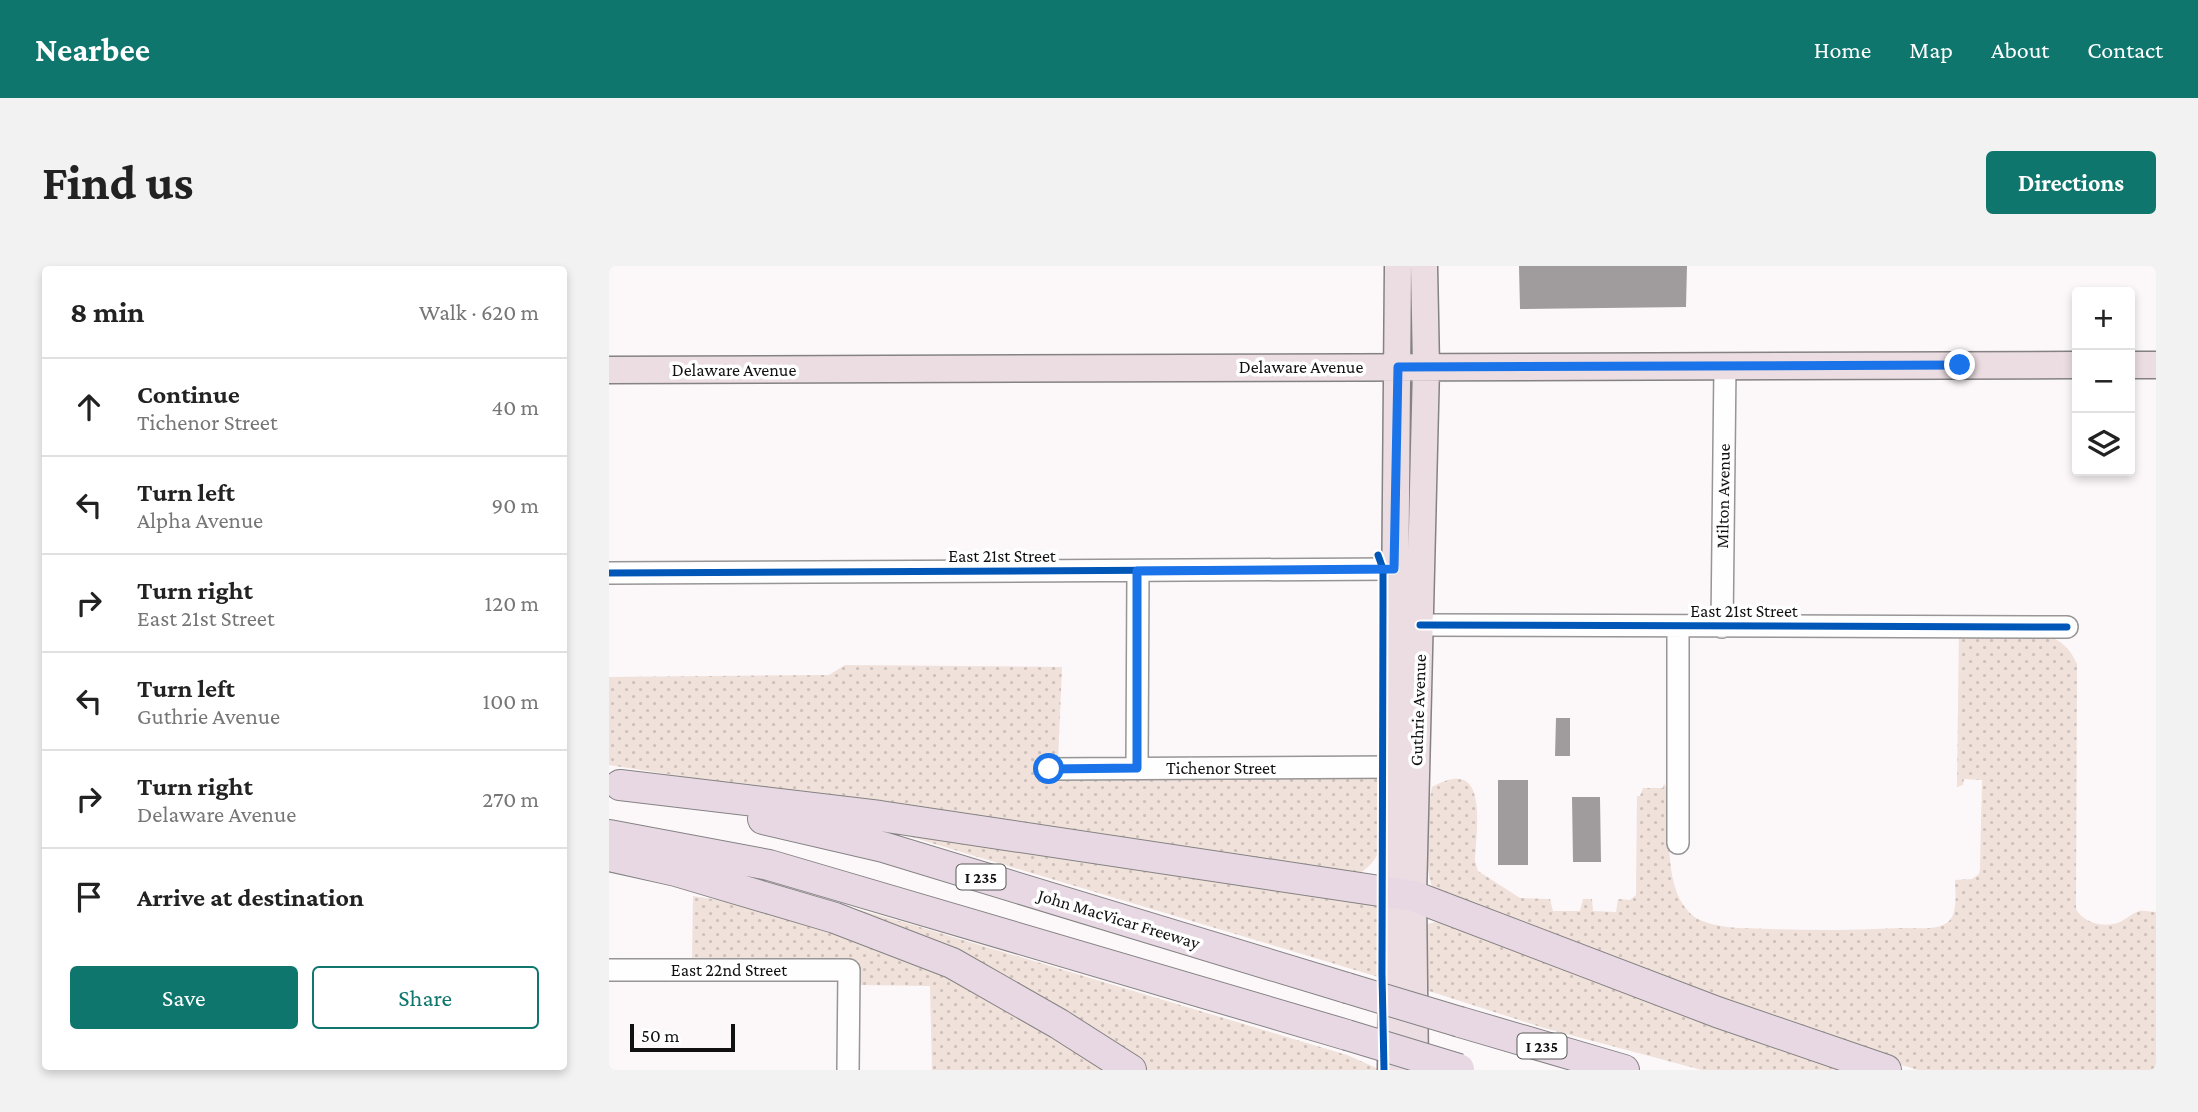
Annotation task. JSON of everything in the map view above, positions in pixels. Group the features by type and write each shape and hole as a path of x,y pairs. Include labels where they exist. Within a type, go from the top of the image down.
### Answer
{"highway":[{"path":"615,785 880,816 1402,894 1717,1012 1886,1070"},
{"name":"John MacVicar Freeway","path":"615,785 883,847 1624,1070"},
{"path":"609,835 769,865 1460,1070"},
{"path":"609,856 676,871 835,918 952,963 1059,1024 1131,1070"}],"main road":[{"name":"Guthrie Avenue","path":"1398,266 1394,767 1415,1070"},
{"name":"Guthrie Avenue","path":"1391,1070 1420,625 1426,367 1424,266"},
{"name":"Delaware Avenue","path":"609,370 2072,365"},
{"path":"2135,365 2156,365"}],"street":[{"name":"Milton Avenue","path":"1722,627 1725,366"},
{"name":"East 21st Street","path":"609,573 1394,569"},
{"path":"1137,571 1137,768"},
{"name":"East 21st Street","path":"1420,625 2067,627"},
{"path":"1678,627 1678,843"},
{"name":"Tichenor Street","path":"1049,769 1394,767"},
{"name":"East 22nd Street","path":"609,970 849,970 848,1070"}],"shaded area":[{"path":"1959,632 2052,637 2067,648 2077,664 2076,909 2089,921 2102,924 2120,922 2139,911 2156,912 2156,1070 1918,1070 1885,1060 1433,890 1428,866 1427,839 1432,787 1451,779 1463,780 1471,787 1476,799 1475,861 1478,871 1520,898 1550,899 1553,911 1580,911 1583,899 1592,899 1593,911 1616,912 1618,899 1630,900 1636,895 1637,796 1640,796 1643,788 1663,788 1664,784 1670,792 1669,837 1675,886 1688,911 1701,920 1729,927 1803,930 1925,928 1945,924 1954,910 1955,880 1972,879 1979,874 1980,869 1982,780 1964,779 1963,785 1957,787"},
{"path":"845,665 1062,667 1058,760 1043,759 1043,779 1095,775 1374,776 1383,782 1385,833 1382,844 1378,855 1359,874 1163,852 609,765 609,677 829,675"},
{"path":"878,827 1386,906 1385,979"},
{"path":"767,884 1347,1055 1381,1070 1145,1070"},
{"path":"693,896 757,906 940,970 1107,1070 932,1070 930,986 859,985 859,961 692,961"},
{"path":"1435,922 1856,1070 1702,1070 1544,1028 1426,990 1425,925"}],"building":[{"path":"1519,266 1687,266 1686,307 1520,309"},
{"path":"1556,718 1570,718 1570,756 1555,756"},
{"path":"1498,780 1528,780 1528,865 1498,865"},
{"path":"1572,797 1600,797 1601,862 1573,862"}],"cycle path":[{"path":"1378,555 1383,569 1384,1070"},
{"path":"609,573 1394,569"},
{"path":"1420,625 2067,627"}],"route":[{"path":"1049,769 1137,768 1137,571 1394,569 1398,367 1960,365"}]}
